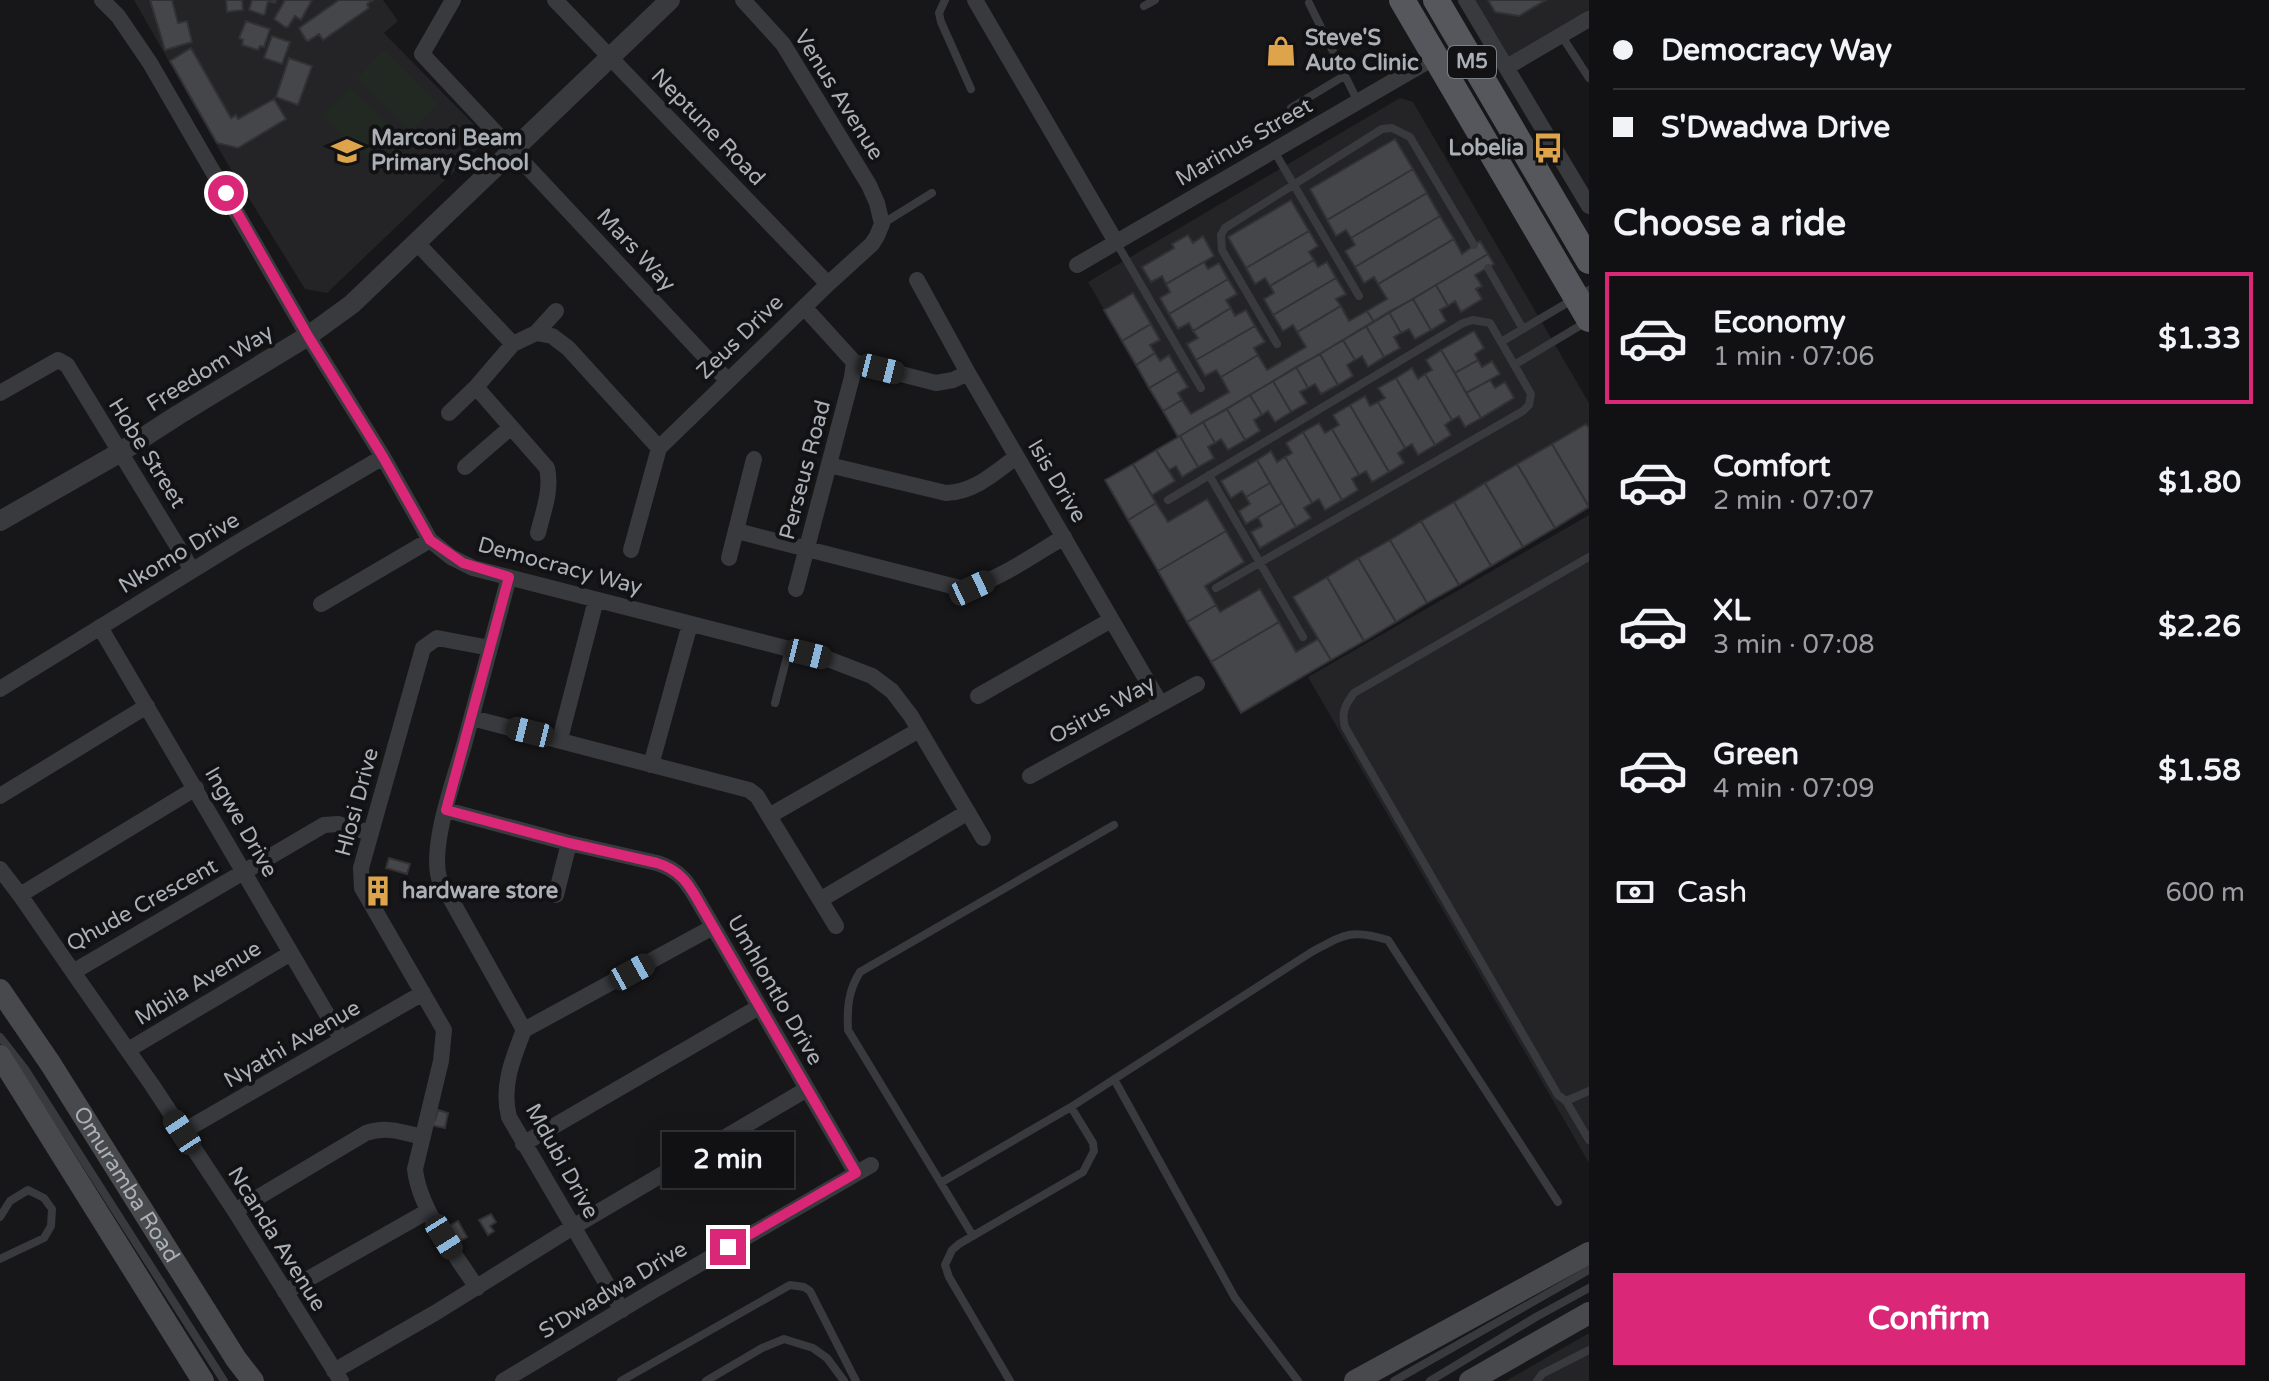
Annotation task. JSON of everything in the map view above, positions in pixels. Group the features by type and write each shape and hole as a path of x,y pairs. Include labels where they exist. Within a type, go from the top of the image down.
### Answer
{"main road":[{"name":"M5","path":"1402,0 1586,307"},
{"name":"M5","path":"1436,0 1589,261"},
{"name":"Omuramba Road","path":"0,990 253,1381"},
{"name":"Omuramba Road","path":"0,1056 203,1381"},
{"path":"1355,1381 1589,1253"},
{"path":"1470,1381 1589,1313"}],"street":[{"name":"Mars Way","path":"453,0 422,54 727,380"},
{"name":"Neptune Road","path":"555,0 828,284"},
{"name":"Freedom Way","path":"0,521 119,453 308,336 352,304 670,0"},
{"name":"Venus Avenue","path":"743,0 783,44 869,185 882,224"},
{"path":"975,0 1116,242"},
{"path":"1466,0 1589,206"},
{"name":"Democracy Way","path":"109,2 142,51 430,540 463,563 828,659 872,676 892,691 919,730 983,838"},
{"path":"1507,67 1589,19"},
{"name":"Marinus Street","path":"1077,265 1435,57"},
{"name":"Zeus Drive","path":"631,550 659,448 872,244 882,224"},
{"path":"416,242 513,344"},
{"name":"Isis Drive","path":"917,280 1160,703"},
{"path":"804,307 854,362 936,383 968,373"},
{"path":"449,413 513,344 536,333 556,311"},
{"path":"536,333 552,336 568,348 659,448"},
{"name":"Hobe Street","path":"1,391 61,360 192,570"},
{"name":"Perseus Road","path":"796,589 854,362"},
{"path":"476,387 547,468 548,494 538,533"},
{"path":"465,467 510,428"},
{"name":"Nkomo Drive","path":"1,685 383,457"},
{"path":"829,465 946,493 958,493 973,487 1016,457"},
{"path":"729,558 754,459"},
{"path":"737,531 960,588 972,588 1064,537"},
{"path":"321,604 430,540"},
{"path":"509,577 436,858 439,878 524,1030 713,927"},
{"path":"560,739 596,600"},
{"path":"978,696 1111,620"},
{"path":"651,765 690,624"},
{"name":"Ingwe Drive","path":"100,627 342,1040"},
{"name":"Hlosi Drive","path":"477,1288 428,1211 416,1184 415,1169 445,1039 444,1030 362,888 361,868 423,648 437,638 490,648"},
{"name":"Osirus Way","path":"1030,776 1197,684"},
{"path":"0,796 147,706"},
{"path":"472,718 749,790 757,796 836,926"},
{"path":"769,816 919,730"},
{"path":"20,895 196,788"},
{"name":"Umhlontlo Drive","path":"446,810 670,867 687,882 807,1089 864,1169"},
{"path":"820,900 968,812"},
{"name":"Qhude Crescent","path":"0,869 73,972 324,825 338,824 371,833"},
{"path":"556,895 569,843"},
{"name":"Mbila Avenue","path":"128,1050 291,953"},
{"name":"Ncanda Avenue","path":"73,972 235,1211 338,1376"},
{"name":"Nyathi Avenue","path":"182,1132 423,993"},
{"path":"523,1144 759,1007"},
{"name":"Mdubi Drive","path":"524,1030 512,1064 505,1100 509,1117 622,1310"},
{"path":"338,1376 573,1227 807,1089"},
{"path":"235,1211 366,1133 389,1129 422,1137"},
{"name":"S'Dwadwa Drive","path":"503,1381 864,1169"},
{"path":"285,1292 428,1211"}],"lane":[{"path":"945,0 939,13 941,22 971,89"},
{"path":"1144,6 1155,0"},
{"path":"1309,3 1358,102"},
{"path":"1561,35 1589,78"},
{"path":"1291,108 1344,76"},
{"path":"1277,344 1222,250 1220,243 1225,228 1382,129 1392,128 1410,137 1474,245"},
{"path":"1273,151 1359,296"},
{"name":"Zeus Drive","path":"882,224 932,193"},
{"path":"1116,242 1201,388"},
{"path":"1488,268 1523,329"},
{"path":"1501,342 1523,329 1586,307"},
{"path":"1514,365 1586,307"},
{"path":"1168,500 1463,323 1473,320 1490,323 1531,394 1529,405 1523,411 1216,588"},
{"path":"1209,475 1303,637"},
{"path":"1589,557 1354,693 1345,703 1342,717 1558,1095 1566,1101 1589,1140"},
{"path":"775,703 789,649"},
{"path":"973,1236 848,1030 847,1009 851,987 860,972 1114,825"},
{"path":"942,1182 1071,1107 1310,953 1344,934 1368,933 1388,940 1558,1202"},
{"path":"0,1007 22,1040"},
{"path":"0,1037 25,1069 224,1381"},
{"path":"1114,1079 1235,1298 1298,1381"},
{"path":"1566,1101 1589,1091"},
{"path":"1010,1381 945,1265 952,1250 1083,1172 1094,1151 1093,1143 1071,1107"},
{"path":"0,1217 10,1201 28,1190 44,1198 52,1209 51,1226 44,1238 0,1259"},
{"path":"130,1209 240,1381"},
{"path":"1394,1381 1589,1270"},
{"path":"621,1381 790,1285 810,1291 856,1381"},
{"path":"1430,1381 1589,1288"},
{"path":"706,1381 762,1348 784,1339 813,1348 827,1358 844,1381"},
{"path":"1537,1381 1542,1374 1589,1350"}],"shaded area":[{"name":"Marconi Beam Primary School","path":"134,0 383,0 398,21 384,33 488,139 327,293 305,289 227,163"},
{"path":"1466,0 1589,0 1589,19 1507,67"},
{"path":"384,51 438,103 411,131 357,79"},
{"path":"350,88 404,140 377,168 323,116"},
{"path":"1400,98 1413,102 1589,403 1589,508 1241,713 1105,480 1178,437 1088,282"},
{"path":"1589,515 1589,1163 1308,677"},
{"path":"1589,1333 1589,1381 1506,1381"}],"building":[{"path":"150,0 172,0 178,23 187,21 192,42 165,50"},
{"path":"226,0 242,0 243,10 227,12"},
{"path":"252,0 276,0 275,3 268,1 263,15 249,10"},
{"path":"285,0 312,0 301,20 295,16 288,27 274,19"},
{"path":"339,0 373,0 367,4 369,8 323,40 319,34 306,40 299,28"},
{"path":"1488,0 1546,0 1519,16 1495,12"},
{"path":"246,21 270,29 264,47 260,46 258,50 242,45 243,40 239,38"},
{"path":"272,36 290,42 282,64 264,58"},
{"path":"191,48 231,118 236,115 238,119 274,99 286,119 238,148 217,143 170,61"},
{"path":"289,58 312,66 298,105 276,97"},
{"path":"1395,139 1413,169 1327,220 1310,189"},
{"path":"1413,169 1427,193 1351,238 1346,230 1336,236 1327,220"},
{"path":"1427,193 1440,216 1355,267 1345,251 1355,245 1351,238"},
{"path":"1291,200 1309,231 1246,268 1228,237"},
{"path":"1440,216 1454,239 1378,284 1374,277 1364,283 1355,267"},
{"path":"1309,231 1318,246 1309,252 1314,260 1270,286 1265,278 1255,284 1246,268"},
{"path":"1188,235 1193,243 1203,236 1214,256 1166,284 1162,276 1151,282 1142,267 1174,248 1172,244"},
{"path":"1454,239 1462,254 1480,241 1488,254 1374,322 1367,311 1387,299 1378,284"},
{"path":"1488,254 1494,264 1475,275 1482,286 1476,289 1482,299 1461,312 1455,301 1448,306 1436,285"},
{"path":"1314,260 1318,267 1327,262 1336,278 1273,315 1264,299 1274,293 1270,286"},
{"path":"1204,262 1208,269 1219,263 1228,279 1169,314 1160,298 1170,292 1166,284"},
{"path":"1336,278 1346,294 1336,299 1341,306 1297,332 1293,325 1283,331 1273,315"},
{"path":"1228,279 1237,294 1226,300 1231,308 1193,331 1189,323 1178,329 1169,314"},
{"path":"1436,285 1448,306 1440,310 1446,321 1431,330 1413,299"},
{"path":"1133,293 1151,324 1122,341 1104,310"},
{"path":"1413,299 1431,330 1415,339 1409,329 1401,333 1389,312"},
{"path":"1341,306 1349,321 1367,311 1374,322 1178,437 1163,411 1182,400 1191,414 1229,392 1221,377 1258,355 1267,370 1306,347 1297,332"},
{"path":"1231,308 1235,316 1246,310 1255,326 1196,360 1187,344 1198,338 1193,331"},
{"path":"1389,312 1401,333 1394,337 1400,348 1384,357 1366,326"},
{"path":"1151,324 1160,340 1150,345 1155,353 1136,365 1122,341"},
{"path":"1255,326 1265,342 1254,348 1258,355 1221,377 1216,370 1205,376 1196,360"},
{"path":"1366,326 1384,357 1368,367 1362,356 1355,360 1343,340"},
{"path":"1474,331 1484,348 1475,354 1478,360 1455,373 1441,350"},
{"path":"1343,340 1355,360 1347,365 1353,376 1338,385 1320,354"},
{"path":"1441,350 1481,418 1465,427 1459,416 1452,420 1425,374 1432,370 1426,360"},
{"path":"1155,353 1160,361 1169,355 1178,371 1149,388 1136,365"},
{"path":"1320,354 1338,385 1321,394 1315,384 1308,388 1296,367"},
{"path":"1478,360 1482,367 1492,361 1500,374 1466,393 1455,373"},
{"path":"1296,367 1308,388 1300,392 1307,403 1291,412 1273,381"},
{"path":"1412,368 1418,379 1425,374 1452,420 1445,425 1451,435 1435,445 1396,378"},
{"path":"1178,371 1188,387 1178,393 1182,400 1163,411 1149,388"},
{"path":"1396,378 1435,445 1418,455 1412,444 1405,448 1378,402 1385,398 1378,388"},
{"path":"1490,380 1495,388 1505,382 1514,398 1481,418 1466,393"},
{"path":"1273,381 1291,412 1275,422 1268,411 1262,415 1250,395"},
{"path":"1250,395 1262,415 1254,420 1260,431 1245,440 1227,409"},
{"path":"1365,396 1370,406 1378,402 1405,448 1398,453 1404,463 1389,472 1350,405"},
{"path":"1350,405 1389,472 1372,482 1366,471 1359,475 1332,429 1339,425 1333,415"},
{"path":"1227,409 1245,440 1228,450 1221,439 1215,443 1203,422"},
{"path":"1203,422 1215,443 1208,447 1214,458 1198,467 1180,436"},
{"path":"1319,423 1325,433 1332,429 1359,475 1352,479 1358,490 1342,500 1303,432"},
{"path":"1586,424 1589,428 1589,507 1552,444"},
{"path":"1303,432 1342,500 1325,510 1319,499 1312,503 1285,457 1292,453 1286,443"},
{"path":"1180,436 1198,467 1182,477 1176,466 1169,470 1156,450"},
{"path":"1552,444 1589,507 1555,528 1517,464"},
{"path":"1156,450 1175,481 1152,495 1133,464"},
{"path":"1271,451 1277,462 1285,457 1312,503 1304,508 1311,518 1296,527 1257,460"},
{"path":"1257,460 1270,483 1246,497 1242,491 1231,498 1221,481"},
{"path":"1133,464 1156,503 1128,520 1105,480"},
{"path":"1517,464 1555,528 1523,547 1485,483"},
{"path":"1270,483 1282,503 1246,524 1239,511 1250,504 1246,497"},
{"path":"1485,483 1523,547 1491,566 1454,502"},
{"path":"1207,499 1226,531 1158,571 1128,520 1156,503 1168,522"},
{"path":"1454,502 1491,566 1459,585 1421,521"},
{"path":"1282,503 1296,527 1260,548 1251,532 1262,526 1258,517"},
{"path":"1421,521 1459,585 1427,603 1390,540"},
{"path":"1226,531 1244,562 1205,586 1216,605 1187,622 1158,571"},
{"path":"1390,540 1427,603 1396,622 1358,558"},
{"path":"1358,558 1396,622 1364,641 1327,577"},
{"path":"1327,577 1364,641 1331,660 1293,597"},
{"path":"1260,589 1279,622 1211,662 1187,622 1216,605 1220,612"},
{"path":"1279,622 1296,652 1318,639 1331,660 1241,713 1211,662"},
{"path":"389,858 410,864 407,874 386,868"},
{"name":"hardware store","path":"380,881 387,897 377,902 369,885"},
{"path":"438,1110 448,1113 445,1128 430,1125 431,1118 435,1120"},
{"path":"491,1214 496,1222 490,1226 494,1231 488,1235 479,1220"},
{"path":"458,1221 467,1237 458,1242 449,1226"}],"place":[{"name":"Steve'S Auto Clinic","path":"1281,51"},
{"name":"Lobelia","path":"1548,148"},
{"name":"Marconi Beam Primary School","path":"347,151"},
{"name":"hardware store","path":"378,891"}],"route":[{"path":"226,193 430,540 451,557 473,568 509,577 446,810 657,863 677,872 687,882 856,1173 728,1247"}]}
